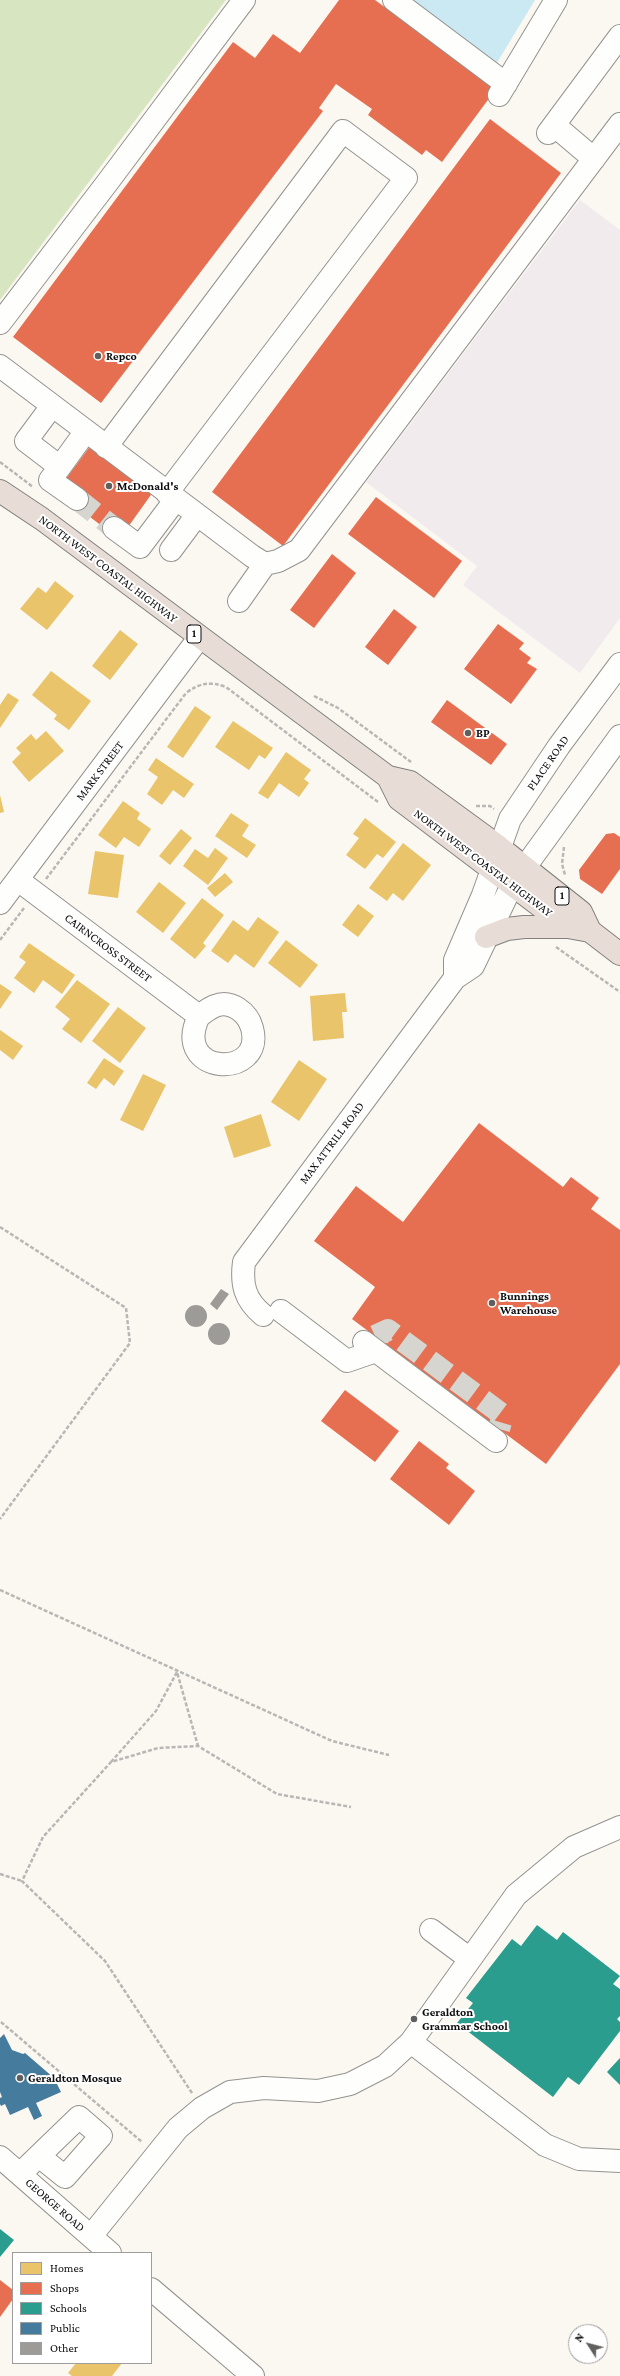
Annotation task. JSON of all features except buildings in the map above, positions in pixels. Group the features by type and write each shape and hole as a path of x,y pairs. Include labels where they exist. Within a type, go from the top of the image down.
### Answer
{"highway":[{"name":"NORTH WEST COASTAL HIGHWAY","path":"0,491 42,519 388,778 399,799 568,927 590,931 620,954"},
{"name":"NORTH WEST COASTAL HIGHWAY","path":"388,778 410,782 499,847 581,912 590,931"},
{"path":"486,937 507,929 532,926 554,928 568,927"}],"street":[{"path":"0,323 108,183 244,0"},
{"path":"394,0 503,90 556,0"},
{"path":"594,159 551,129 620,36"},
{"path":"239,601 265,564 278,561 299,550 620,124"},
{"path":"106,447 343,131 406,178 209,437 181,503 149,553 114,528"},
{"path":"0,366 106,447 265,564"},
{"path":"52,406 26,441 60,467"},
{"path":"77,499 50,480 86,431"},
{"path":"170,550 181,503"},
{"name":"MARK STREET","path":"7,888 199,638"},
{"name":"PLACE ROAD","path":"491,869 510,819 559,746 620,664"},
{"path":"512,885 620,736"},
{"path":"455,978 455,960 483,896 491,869"},
{"name":"MAX ATTRILL ROAD","path":"496,1441 370,1346 347,1361 248,1301 243,1288 244,1262 455,978 472,966 512,885"},
{"name":"CAIRNCROSS STREET","path":"7,888 199,1016"},
{"path":"91,2236 178,2128 202,2108 230,2092 264,2088 318,2091 350,2084 385,2066 411,2042 516,1895 574,1847 620,1827"},
{"path":"431,1930 470,1959"},
{"path":"411,2042 545,2145 579,2159 620,2161"},
{"path":"20,2174 40,2156"},
{"name":"GEORGE ROAD","path":"0,2157 109,2252"},
{"path":"152,2290 253,2376"}],"path":[{"path":"0,462 36,490"},
{"path":"45,880 186,693 198,685 213,682 226,687 384,806"},
{"path":"309,694 338,708 415,765"},
{"path":"470,804 490,806 494,809"},
{"path":"564,882 564,868 562,864 565,845"},
{"path":"0,940 27,904"},
{"path":"554,946 620,992"},
{"path":"0,1227 126,1308 130,1343 0,1519"},
{"path":"0,1590 177,1672 332,1741 389,1755"},
{"path":"177,1672 198,1746"},
{"path":"22,1881 43,1837 156,1711 177,1672"},
{"path":"111,1762 158,1748 198,1746 277,1794 351,1807"},
{"path":"0,1874 22,1881 105,1962 202,2108"}],"shaded area":[{"path":"580,200 620,230 620,618 580,673 463,585 477,566 366,482"}],"green space":[{"path":"0,0 226,0 0,300"}],"water":[{"path":"407,0 535,0 495,66"}],"tunnel":[{"path":"77,499 114,528"},
{"path":"375,1336 388,1330 503,1415 499,1429"}],"place":[{"name":"Repco","path":"98,356"},
{"name":"McDonald's","path":"109,486"},
{"name":"BP","path":"468,733"},
{"name":"Bunnings Warehouse","path":"492,1303"},
{"name":"Geraldton Grammar School","path":"414,2019"},
{"name":"Geraldton Mosque","path":"20,2078"}]}
